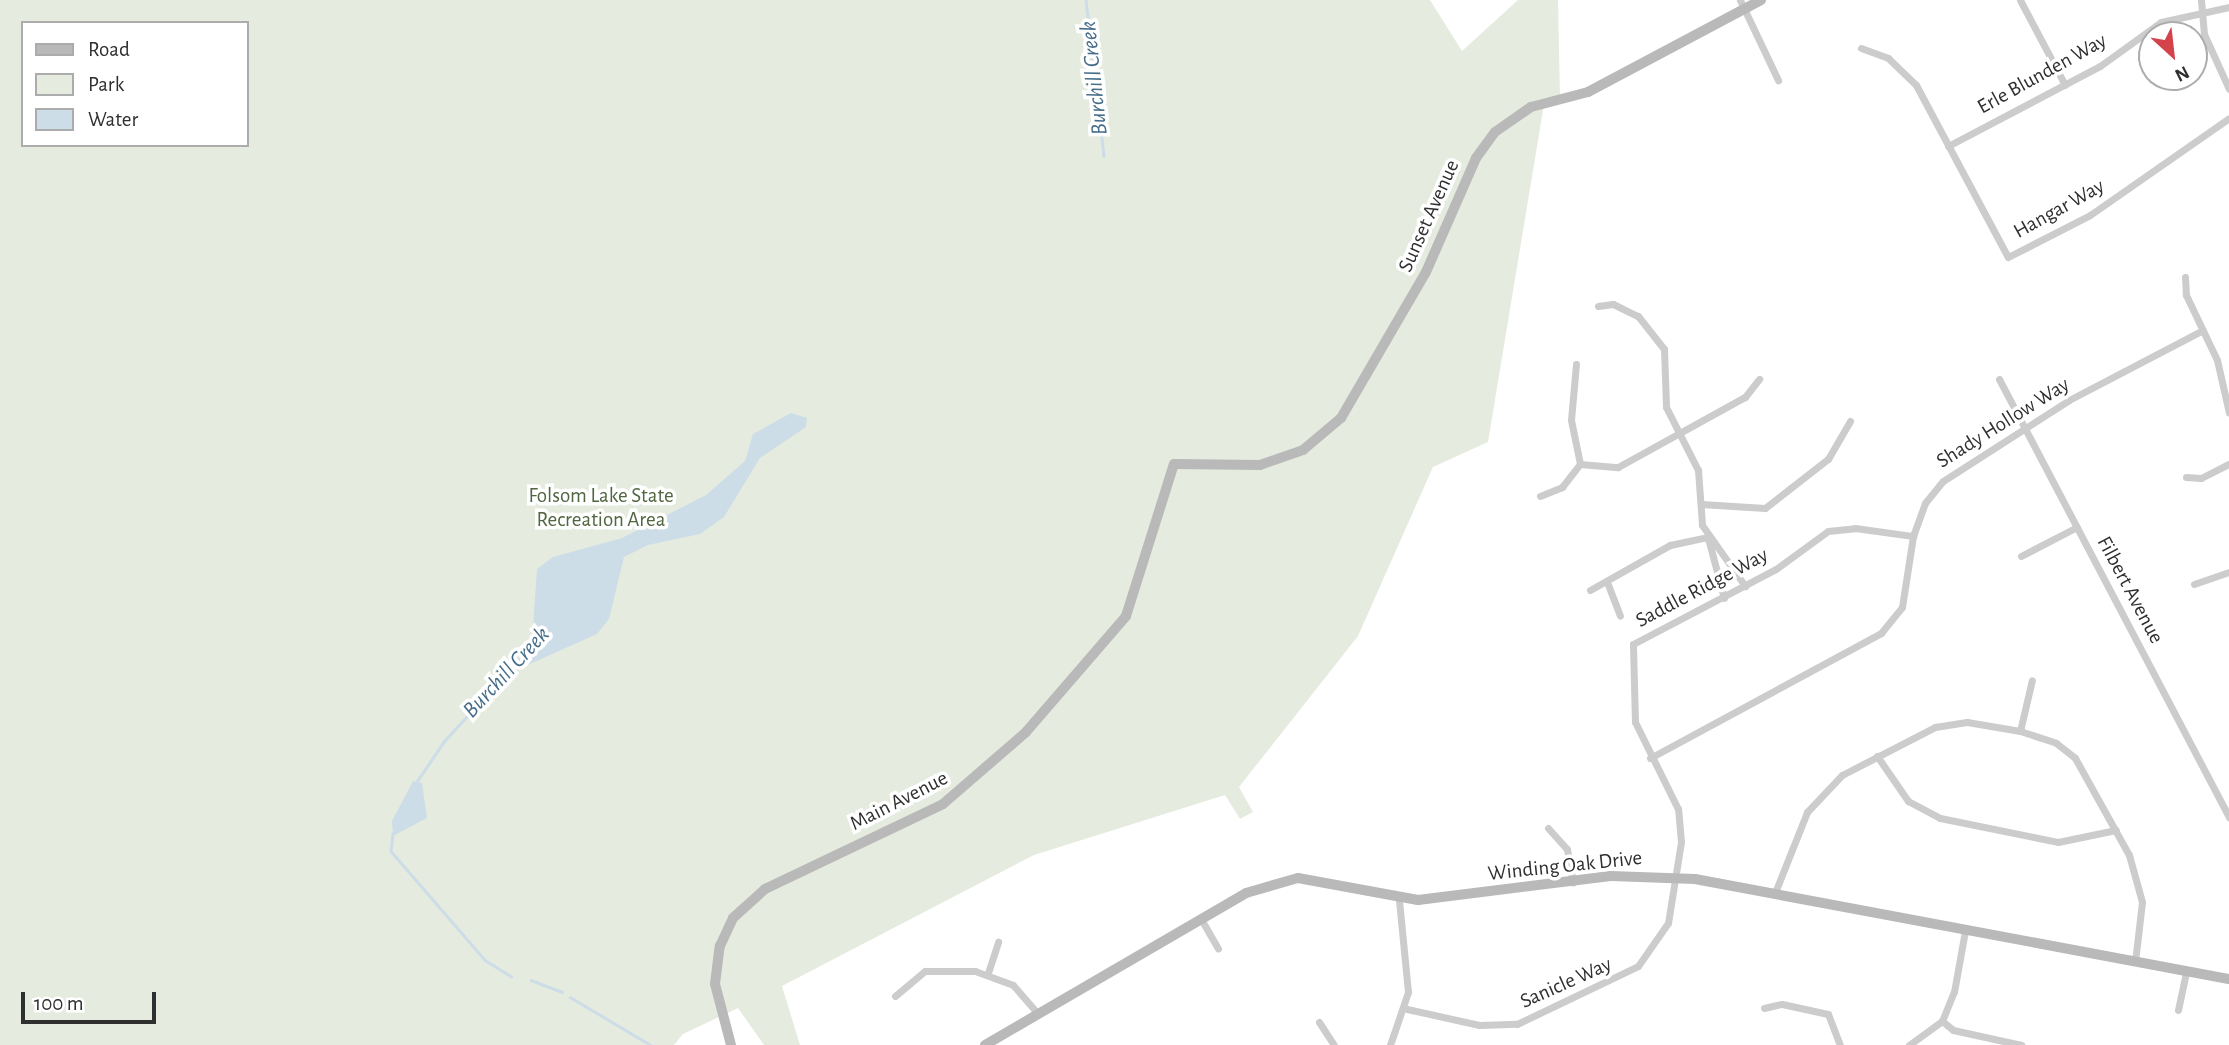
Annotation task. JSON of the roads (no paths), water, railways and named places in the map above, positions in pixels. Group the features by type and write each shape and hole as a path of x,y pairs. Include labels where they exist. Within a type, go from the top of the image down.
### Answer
{"street":[{"name":"Sunset Avenue","path":"1174,464 1260,465 1318,438 1363,388 1455,214 1476,158 1495,132 1531,107 1588,92 1742,4 1761,0"},
{"path":"2020,0 2064,85"},
{"path":"2201,0 2208,47 2229,89"},
{"path":"1742,4 1778,80"},
{"name":"Erle Blunden Way","path":"1948,146 2064,85 2146,30 2202,10 2229,7"},
{"path":"1861,48 1905,71 1948,146"},
{"name":"Hangar Way","path":"1948,146 2008,257 2090,215 2229,118"},
{"path":"2185,277 2229,413"},
{"path":"1598,306 1621,307 1656,335 1667,359 1666,407 1698,470 1701,504 1724,598"},
{"name":"Shady Hollow Way","path":"1650,758 1881,633 1905,596 1913,536 1943,481 2026,431 2069,400 2203,330"},
{"path":"1540,496 1562,487 1580,464 1571,420 1576,364"},
{"path":"1580,464 1618,467 1745,397 1759,379"},
{"name":"Filbert Avenue","path":"1999,379 2229,817"},
{"path":"1701,504 1765,508 1828,459 1850,421"},
{"name":"Main Avenue","path":"731,1045 715,984 720,946 733,918 765,889 943,804 1026,732 1126,616 1174,464"},
{"path":"2186,477 2201,478 2229,464"},
{"name":"Saddle Ridge Way","path":"1679,877 1678,809 1650,758 1632,708 1633,644 1745,586 1814,539 1846,527 1913,536"},
{"path":"2021,556 2077,527"},
{"path":"1590,590 1670,545 1708,537"},
{"path":"1708,537 1745,586"},
{"path":"2194,584 2229,572"},
{"path":"1607,582 1620,616"},
{"path":"2020,731 2032,681"},
{"path":"1776,890 1791,841 1817,797 1877,756 1950,723 2020,731 2056,743 2075,758 2116,830 2142,902 2135,962"},
{"path":"1877,756 1908,801 1940,818 2058,842 2116,830"},
{"path":"1548,828 1567,849 1573,882"},
{"name":"Winding Oak Drive","path":"985,1045 1260,886 1298,878 1333,880 1399,900 1573,882 1679,877 1776,890 1965,931 2229,979"},
{"name":"Sanicle Way","path":"1406,1009 1479,1025 1517,1024 1616,980 1660,942 1679,877"},
{"path":"1390,1045 1406,1009 1399,900"},
{"path":"1201,919 1217,949"},
{"path":"1909,1045 1942,1021 1965,931"},
{"path":"988,973 998,942"},
{"path":"895,996 925,971 988,973 1018,989 1038,1014"},
{"path":"2178,1010 2186,973"},
{"path":"1764,1008 1782,1004 1828,1014 1840,1045"},
{"path":"1942,1021 1953,1030 2021,1045"},
{"path":"1318,1022 1334,1045"}],"water":[{"path":"791,413 807,418 806,427 760,458 724,517 700,534 648,545 624,557 609,619 597,634 521,668 532,639 537,569 553,557 622,538 706,495 745,461 753,434"},
{"path":"413,781 422,783 427,818 393,836 392,821"}],"waterway":[{"name":"Burchill Creek","path":"1086,0 1104,156"},
{"name":"Burchill Creek","path":"415,784 445,740 527,651"},
{"name":"Burchill Creek","path":"393,833 391,851 485,960 511,976"},
{"path":"531,980 562,992"},
{"path":"570,997 651,1045"}],"park label":[{"name":"Folsom Lake State Recreation Area","path":"601,508"}]}
